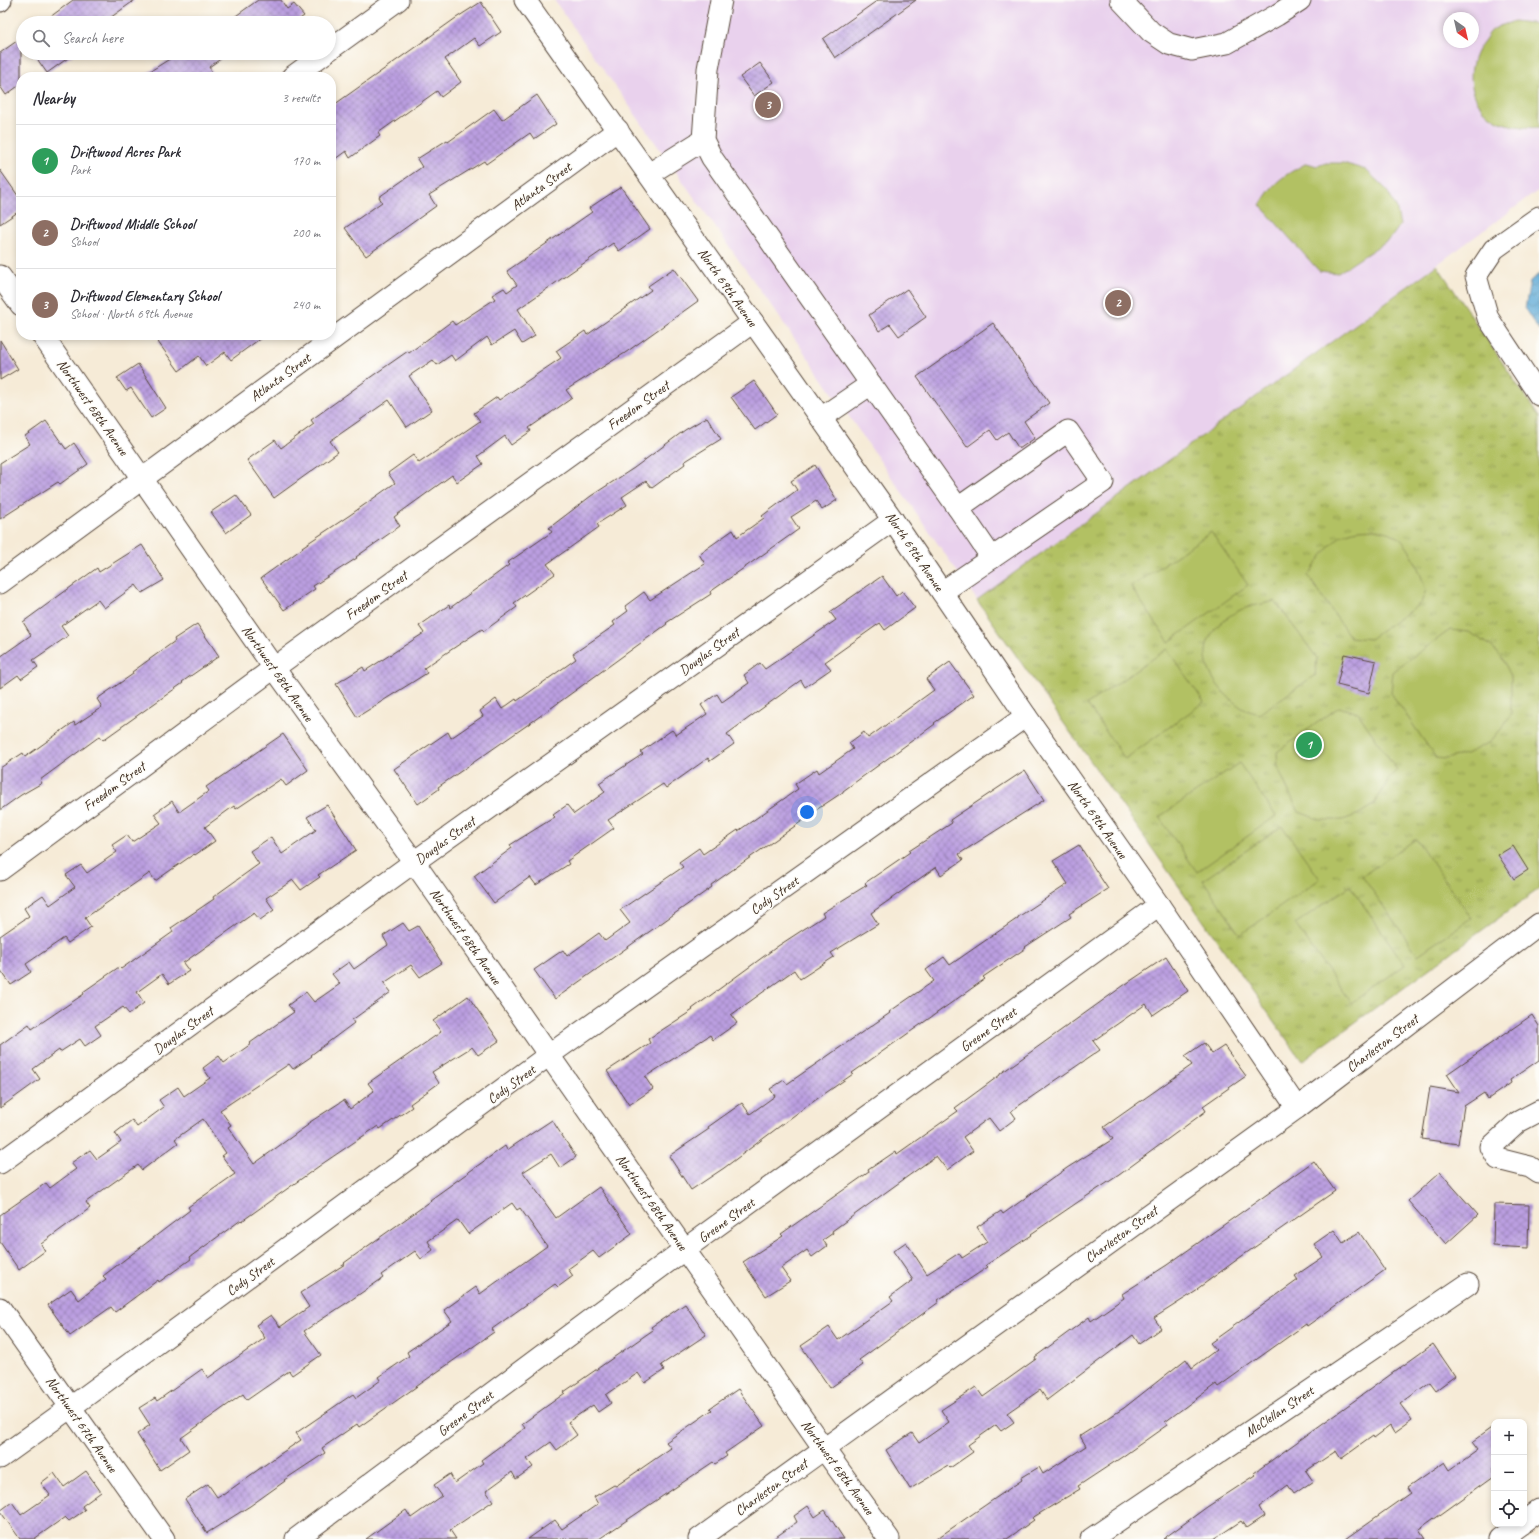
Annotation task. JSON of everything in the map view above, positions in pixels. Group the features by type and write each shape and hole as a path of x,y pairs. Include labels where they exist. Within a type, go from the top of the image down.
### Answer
{"street":[{"path":"336,45 398,0"},
{"name":"North 69th Avenue","path":"526,0 893,520 1026,716 1159,905 1296,1108"},
{"path":"721,0 708,69 703,140 712,158 992,558"},
{"path":"1121,0 1151,32 1169,44 1192,50 1227,43 1300,0"},
{"path":"299,72 315,60"},
{"name":"Atlanta Street","path":"336,336 618,130"},
{"path":"649,174 703,140"},
{"path":"1539,217 1494,249 1476,276 1488,318 1539,395"},
{"path":"7,281 16,296"},
{"name":"Freedom Street","path":"0,870 274,668 753,322"},
{"name":"Northwest 68th Avenue","path":"45,340 274,668 414,862 824,1449 889,1539"},
{"name":"Atlanta Street","path":"0,583 331,340"},
{"path":"821,418 871,384"},
{"path":"942,592 1103,482 1068,431 958,508"},
{"name":"Douglas Street","path":"0,1163 414,862 893,520"},
{"name":"Cody Street","path":"0,1458 550,1055 1026,716"},
{"name":"Greene Street","path":"296,1539 685,1249 1159,905"},
{"name":"Charleston Street","path":"699,1539 1296,1108 1539,924"},
{"path":"1539,1111 1518,1122 1492,1147 1498,1159 1530,1167 1539,1173"},
{"name":"McClellan Street","path":"1091,1539 1468,1284"},
{"name":"Northwest 67th Avenue","path":"0,1308 164,1539"},
{"path":"1527,1520 1539,1511"},
{"path":"1499,1539 1516,1527"}],"shaded area":[{"path":"554,0 1539,0 1539,190 977,600 797,342"}],"green space":[{"path":"1514,21 1539,24 1539,128 1513,126 1494,119 1481,107 1476,99 1473,89 1471,79 1472,69 1478,50 1493,30 1498,26"},
{"path":"1307,163 1317,166 1326,163 1343,163 1366,170 1386,189 1396,207 1400,225 1391,238 1338,273 1319,271 1260,205 1270,190 1280,180"},
{"path":"1437,265 1539,417 1539,889 1302,1061 977,600"},
{"path":"1374,529 1393,534 1403,542 1415,561 1426,590 1421,603 1370,639 1350,637 1308,576 1326,550 1344,534 1359,530"},
{"path":"1211,532 1248,585 1169,642 1131,587"},
{"path":"1275,601 1317,658 1315,675 1259,714 1242,708 1229,698 1219,687 1211,675 1207,663 1206,650 1210,638 1218,626 1231,615 1247,608"},
{"path":"1450,630 1469,632 1490,645 1502,658 1511,676 1511,714 1490,742 1466,754 1445,759 1436,758 1391,693 1393,671"},
{"path":"1167,649 1204,702 1125,759 1087,704"},
{"path":"1339,707 1358,713 1397,770 1389,778 1373,805 1359,814 1343,820 1320,820 1299,812 1278,767 1277,752"},
{"path":"1239,763 1276,816 1197,872 1159,817"},
{"path":"1282,826 1320,879 1240,935 1203,880"},
{"path":"1416,839 1471,918 1418,955 1362,876"},
{"path":"1350,886 1405,965 1351,1003 1295,924"}],"water":[{"path":"1539,274 1539,331 1525,309 1530,281"}],"building":[{"path":"73,0 135,0 113,16 51,16"},
{"path":"258,0 281,0 287,9 294,4 304,16 236,16"},
{"path":"878,0 916,0 835,58 823,39"},
{"path":"481,2 501,32 480,46 474,38 445,59 461,82 441,97 437,91 378,133 380,136 350,158 346,151 336,158 336,103 456,18"},
{"path":"16,42 16,60 21,60 21,72 16,72 16,88 6,95 0,86 0,53"},
{"path":"38,60 65,60 48,72 46,72"},
{"path":"168,60 219,60 209,67 212,72 149,72"},
{"path":"760,63 774,82 754,96 740,77"},
{"path":"537,95 556,124 534,139 530,133 486,164 484,161 429,195 436,206 366,256 345,228 382,202 379,197 422,167 417,159 447,140 448,142 494,109 502,120"},
{"path":"0,170 16,193 16,213 0,224"},
{"path":"621,187 650,229 619,251 613,243 518,309 535,336 522,344 514,331 492,345 487,337 455,361 451,355 437,365 433,360 409,376 432,410 407,427 389,400 330,441 338,452 274,498 247,460 275,440 281,448 314,424 311,420 408,351 409,353 452,321 455,325 495,299 492,295 504,288 507,292 517,285 507,271 592,212 589,208"},
{"path":"674,268 698,301 625,353 566,390 572,398 529,428 531,431 511,445 505,436 478,456 483,464 457,482 452,475 394,517 400,526 356,557 357,558 313,586 315,589 284,610 261,578 303,548 302,547 395,483 388,473 413,455 419,463 480,421 474,413 497,397 499,400 561,358 556,351 585,331 587,335 651,290 648,286"},
{"path":"907,289 926,317 899,336 890,324 879,331 869,315"},
{"path":"993,323 1049,403 1024,421 1035,438 1019,449 1008,432 997,440 990,430 967,447 917,377"},
{"path":"0,340 18,369 0,380"},
{"path":"161,340 258,340 231,360 225,352 206,366 199,356 179,371 158,342"},
{"path":"138,364 166,408 151,418 131,388 126,391 117,378"},
{"path":"754,381 777,414 755,430 731,397"},
{"path":"707,417 721,439 684,462 685,464 652,488 646,481 622,497 627,505 597,524 599,527 547,564 555,574 514,603 517,607 484,631 482,629 424,668 427,673 357,717 336,684 363,667 365,671 424,633 419,626 449,605 450,608 509,565 507,563 552,532 549,528 591,496 634,468 685,430"},
{"path":"46,421 66,449 74,443 88,464 60,484 58,482 0,519 0,463 30,444 25,436"},
{"path":"815,465 837,500 822,510 816,501 791,517 799,529 710,592 711,594 666,623 667,624 536,719 438,787 439,789 418,804 394,769 448,732 451,738 483,716 480,711 496,699 502,709 516,699 517,701 576,659 573,654 615,625 613,622 628,611 625,606 644,592 650,600 705,564 699,554 733,530 737,537 764,518 762,516 797,490 791,481"},
{"path":"236,495 251,515 226,533 211,512"},
{"path":"142,545 164,580 142,593 136,585 104,608 98,600 61,626 68,636 33,660 38,667 21,679 18,675 0,688 0,657 31,635 23,622 97,568 99,572"},
{"path":"882,576 896,596 902,591 915,608 885,630 880,623 825,662 831,669 805,687 801,680 727,734 734,744 710,761 708,758 666,788 663,784 608,820 614,828 567,861 569,864 536,885 530,877 494,903 474,876 512,848 510,845 555,817 553,815 567,805 574,814 605,792 599,783 643,754 640,752 672,730 676,735 707,714 701,705 717,694 722,702 749,683 744,675 760,663 765,669 836,620 830,612"},
{"path":"197,624 219,656 103,740 100,736 40,780 42,783 21,795 0,810 0,768 23,753 25,757 74,722 75,725 102,707 97,699 133,674 132,672 175,641 174,639"},
{"path":"1344,654 1376,661 1369,693 1337,685"},
{"path":"950,662 974,695 934,723 935,724 843,792 804,818 805,819 711,885 712,887 555,999 534,970 563,950 567,956 599,933 605,941 630,923 620,910 683,867 679,862 699,848 703,854 798,789 795,784 817,769 819,773 853,749 849,743 864,732 868,738 934,690 926,679"},
{"path":"283,734 308,770 286,786 281,779 236,809 234,806 205,827 215,841 155,881 150,873 85,918 91,927 68,943 64,938 26,964 31,972 11,985 0,969 0,936 29,916 24,908 43,895 50,905 75,887 66,875 81,865 87,873 117,852 112,845 127,835 132,842 161,823 154,814 172,801 179,812 209,791 206,787"},
{"path":"1025,770 1044,800 959,854 963,860 941,875 936,867 871,913 878,924 831,953 834,957 800,979 794,970 731,1015 737,1023 713,1040 710,1035 645,1077 653,1089 629,1105 607,1071 650,1043 648,1039 693,1010 692,1009 778,946 824,916 822,913 867,885 865,883 910,852 909,851 952,823 950,820"},
{"path":"327,805 356,850 318,875 320,877 301,890 293,880 266,898 274,910 260,920 254,913 183,963 189,971 169,984 162,974 137,992 144,1003 129,1014 123,1007 95,1026 101,1035 85,1046 80,1039 60,1052 59,1050 33,1069 40,1079 0,1108 0,1045 29,1024 32,1029 84,994 83,992 119,967 121,969 173,932 171,928 214,899 213,897 259,864 250,851 271,837 282,854 316,830 307,817"},
{"path":"1079,845 1108,889 1069,914 1071,917 983,977 985,979 852,1073 853,1074 804,1108 724,1168 691,1190 669,1156 709,1129 708,1127 742,1103 750,1114 775,1096 770,1089 784,1080 787,1084 934,981 926,970 944,957 950,965 1068,884 1053,861"},
{"path":"1513,846 1528,870 1514,879 1498,855"},
{"path":"403,923 409,931 418,926 442,963 420,977 411,965 384,983 391,992 352,1020 354,1023 311,1055 312,1056 293,1069 289,1064 220,1110 231,1125 228,1127 254,1164 308,1125 307,1124 344,1100 350,1109 374,1091 368,1083 441,1032 433,1021 468,996 499,1041 478,1055 472,1047 432,1072 439,1083 410,1104 412,1107 380,1129 378,1126 322,1164 242,1221 241,1220 190,1257 191,1259 159,1282 158,1280 115,1312 111,1307 70,1336 48,1305 71,1289 79,1300 106,1279 103,1276 190,1210 188,1207 235,1174 222,1156 226,1153 203,1119 175,1139 178,1143 142,1170 138,1165 86,1202 90,1208 41,1244 45,1251 19,1270 0,1242 0,1215 46,1183 50,1188 76,1169 71,1163 90,1150 97,1159 121,1142 115,1133 132,1120 137,1127 164,1107 159,1100 178,1087 184,1096 210,1078 203,1068 219,1056 224,1063 251,1044 250,1043 294,1012 288,1005 306,992 314,1002 340,984 332,974 349,962 354,969 388,945 383,936"},
{"path":"1166,957 1188,991 1153,1015 1146,1004 1093,1041 1100,1050 1011,1111 1016,1118 999,1131 989,1118 963,1137 973,1151 947,1170 936,1156 832,1231 833,1233 823,1240 827,1246 812,1257 807,1250 781,1268 790,1281 766,1296 743,1262 783,1236 781,1234 869,1172 868,1170 896,1151 897,1154 958,1111 955,1108 1000,1074"},
{"path":"1532,1015 1539,1026 1539,1060 1510,1080 1511,1083 1488,1099 1484,1093 1464,1106 1458,1144 1422,1139 1430,1087 1459,1092 1447,1074"},
{"path":"1204,1043 1212,1054 1224,1046 1246,1076 1203,1106 1206,1111 1119,1175 986,1265 988,1267 938,1300 939,1302 859,1360 863,1365 830,1388 801,1346 829,1327 838,1340 893,1301 890,1297 913,1280 893,1251 906,1242 927,1274 959,1253 962,1258 987,1242 977,1227 1001,1211 1003,1214 1067,1168 1113,1139 1104,1127 1192,1065 1185,1056"},
{"path":"552,1120 576,1157 560,1168 551,1154 523,1172 556,1218 599,1187 632,1234 599,1258 593,1251 568,1269 573,1276 558,1287 555,1284 492,1329 494,1332 359,1427 357,1424 322,1448 325,1453 284,1480 285,1481 250,1506 207,1533 185,1499 208,1484 217,1497 222,1494 223,1495 301,1440 296,1433 353,1394 356,1398 381,1380 379,1377 409,1356 407,1352 452,1321 444,1310 476,1287 480,1294 547,1246 520,1208 517,1210 512,1203 468,1234 458,1220 428,1241 433,1250 421,1259 415,1251 381,1275 383,1278 304,1331 321,1355 292,1375 289,1371 247,1400 243,1394 181,1438 189,1450 160,1470 137,1434 150,1425 139,1408 155,1398 157,1401 202,1369 208,1378 265,1338 256,1325 271,1315 280,1327 309,1307 300,1293 345,1264 344,1263 505,1146 507,1150"},
{"path":"1314,1161 1335,1191 1242,1256 1197,1289 1198,1290 1154,1318 1161,1328 1139,1344 1133,1335 1047,1400 1040,1390 1007,1413 1014,1422 1001,1431 996,1425 968,1445 973,1452 950,1468 948,1466 910,1489 886,1450 912,1433 919,1443 949,1422 941,1410 976,1387 983,1397 1036,1359 1035,1357 1089,1317 1091,1321 1124,1298 1122,1294 1167,1265"},
{"path":"1440,1172 1478,1215 1446,1244 1408,1201"},
{"path":"1494,1204 1529,1205 1528,1248 1493,1246"},
{"path":"1334,1230 1343,1243 1359,1232 1385,1270 1218,1387 1216,1384 1165,1422 1167,1425 1078,1486 1080,1489 1032,1518 1034,1520 1007,1539 936,1539 1022,1480 1021,1478 1039,1467 1043,1474 1086,1446 1080,1436 1124,1408 1186,1359 1192,1368 1216,1350 1210,1343 1298,1280 1295,1276 1323,1257 1314,1244"},
{"path":"685,1304 706,1335 661,1365 664,1370 645,1383 638,1373 606,1395 611,1403 598,1412 593,1405 568,1422 577,1435 557,1450 551,1442 527,1459 533,1467 516,1479 512,1472 486,1491 493,1501 450,1530 456,1539 366,1539 406,1510 411,1518 442,1496 434,1485 450,1474 455,1483 483,1463 481,1460 525,1428 522,1424 565,1393 564,1392 653,1330 651,1327"},
{"path":"1433,1344 1455,1376 1436,1390 1430,1382 1400,1404 1412,1420 1394,1433 1390,1426 1374,1438 1373,1436 1341,1459 1336,1451 1306,1471 1313,1481 1294,1494 1288,1485 1259,1507 1264,1516 1246,1528 1241,1521 1214,1539 1163,1539 1207,1507 1256,1475 1254,1473"},
{"path":"738,1389 764,1426 725,1453 727,1456 715,1464 713,1462 599,1539 528,1539 555,1520 562,1529 598,1504 594,1497 614,1485 616,1486 671,1448 666,1442 712,1410 710,1408"},
{"path":"1491,1428 1491,1478 1419,1530 1425,1539 1345,1539 1410,1493 1407,1488 1445,1462 1450,1470 1479,1449 1473,1441"},
{"path":"86,1471 101,1492 82,1506 85,1510 69,1521 65,1517 34,1539 20,1539 0,1511 12,1502 21,1515 50,1495 41,1483 54,1473 64,1487"},
{"path":"808,1506 815,1517 825,1510 844,1539 773,1539 797,1522 794,1516"}],"place":[{"name":"Driftwood Elementary School","path":"768,105"},
{"name":"Driftwood Middle School","path":"1118,303"},
{"name":"Driftwood Acres Park","path":"1309,745"}]}
